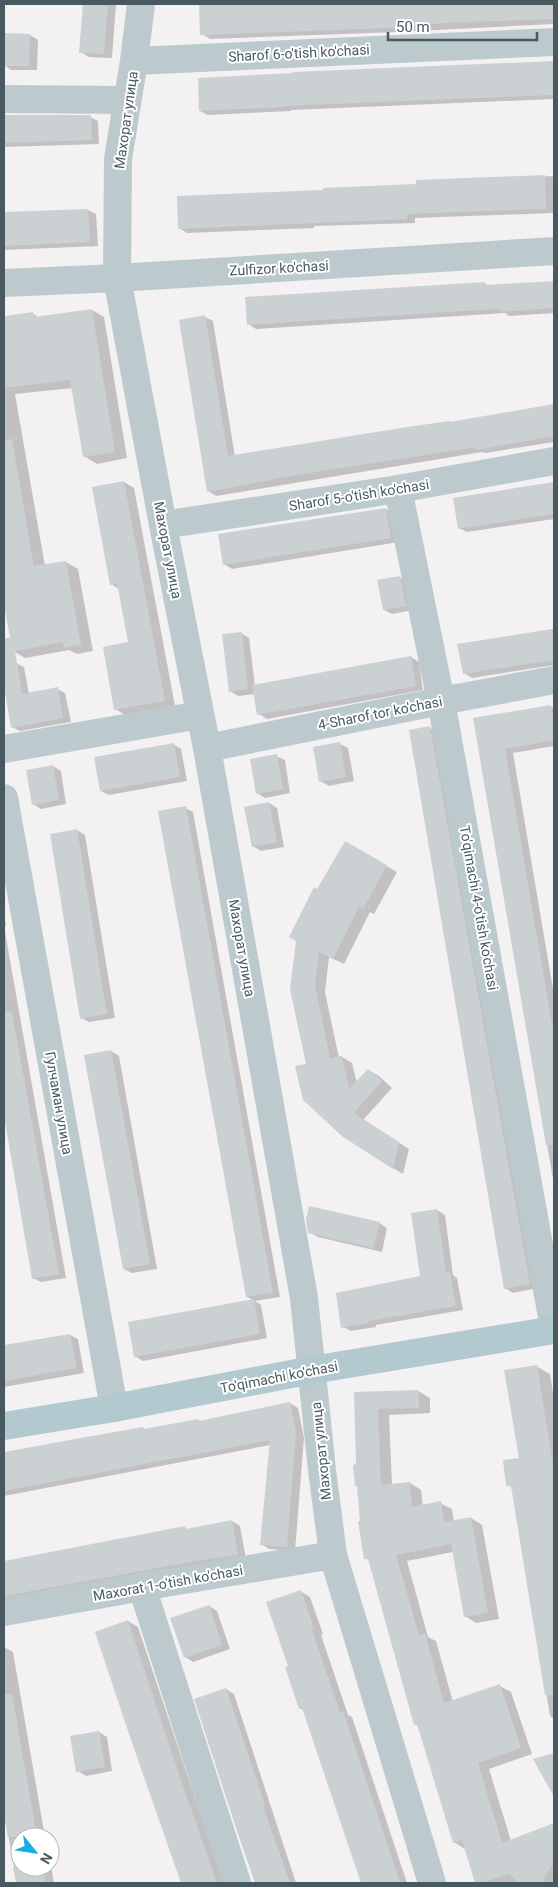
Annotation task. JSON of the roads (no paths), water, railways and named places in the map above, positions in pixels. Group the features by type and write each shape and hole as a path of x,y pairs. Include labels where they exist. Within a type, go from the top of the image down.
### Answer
{"main road":[{"name":"To'qimachi ko'chasi","path":"4,1426 114,1408 312,1370 554,1329"}],"street":[{"name":"Махорат улица","path":"141,4 118,159 117,278 207,748 304,1298 333,1555 432,1883"},
{"name":"Sharof 6-o'tish ko'chasi","path":"134,61 554,42"},
{"path":"4,99 127,100"},
{"name":"Zulfizor ko'chasi","path":"4,283 117,278 554,251"},
{"name":"Sharof 5-o'tish ko'chasi","path":"163,525 398,489 554,461"},
{"name":"To'qimachi 4-o'tish ko'chasi","path":"398,489 441,701 554,1329"},
{"name":"4-Sharof tor ko'chasi","path":"207,748 554,680"},
{"path":"4,749 200,715"},
{"name":"Гулчаман улица","path":"4,798 114,1408"},
{"name":"Maxorat 1-o'tish ko'chasi","path":"4,1612 142,1586 333,1555"},
{"path":"142,1586 237,1883"}]}
